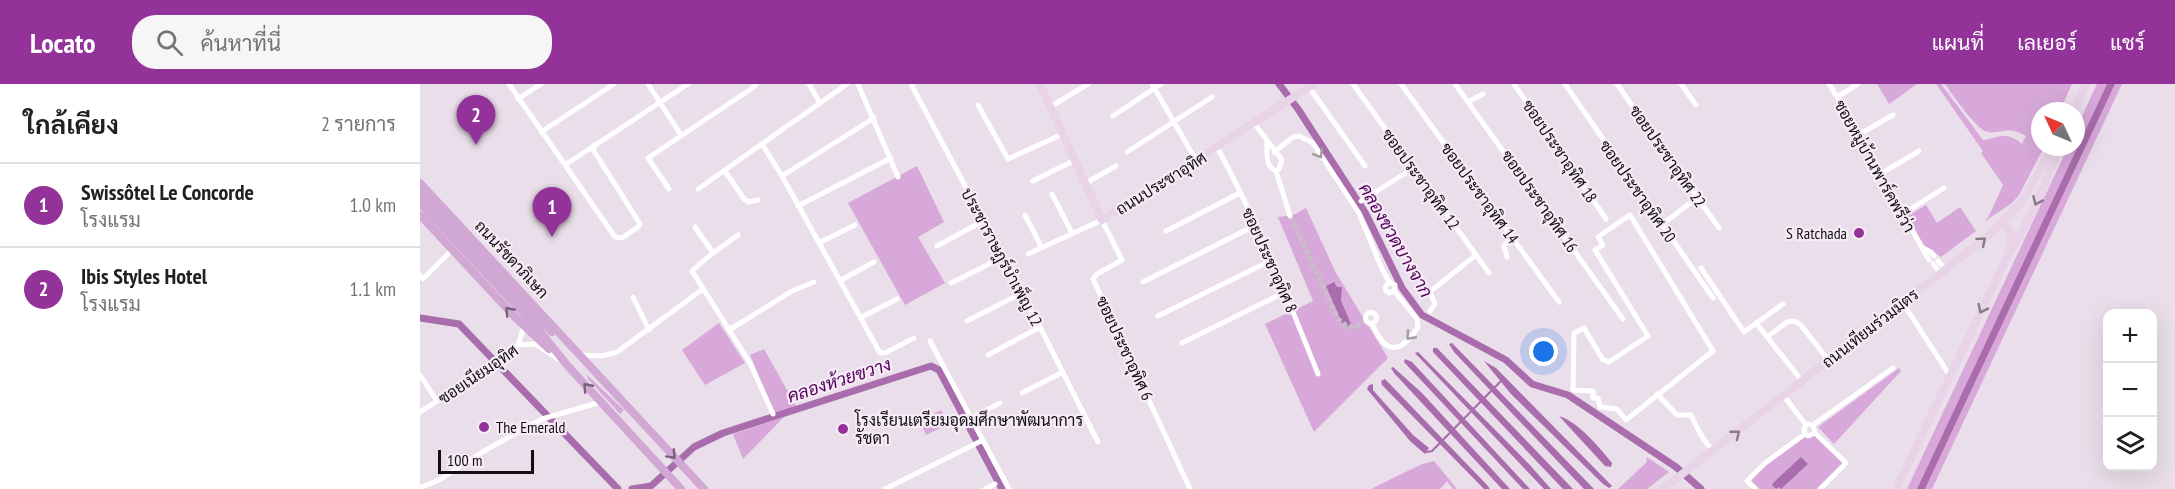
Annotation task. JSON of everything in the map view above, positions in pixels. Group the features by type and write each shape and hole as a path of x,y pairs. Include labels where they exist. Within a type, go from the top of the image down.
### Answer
{"main road":[{"name":"ถนนรัชดาภิเษก","path":"420,183 701,486"},
{"name":"ถนนรัชดาภิเษก","path":"420,193 544,325 580,356"},
{"name":"ถนนรัชดาภิเษก","path":"420,202 539,330 567,365 681,489"},
{"name":"ถนนรัชดาภิเษก","path":"420,215 524,326 567,365"}],"street":[{"path":"509,84 615,237 622,238 640,224 594,151 594,145"},
{"path":"518,99 541,84"},
{"path":"541,132 614,84"},
{"path":"648,84 681,135"},
{"path":"564,165 688,84"},
{"path":"669,189 648,158 756,84"},
{"path":"809,84 820,103"},
{"path":"698,189 846,84"},
{"path":"858,84 898,177"},
{"name":"ประชาราษฎร์บำเพ็ญ 12","path":"911,84 1040,327 1098,442"},
{"name":"ถนนประชาอุทิศ","path":"1040,84 1102,220 1312,86"},
{"path":"1050,107 1088,84"},
{"path":"1113,116 1154,86 1161,84"},
{"name":"ซอยประชาอุทิศ 12","path":"1353,84 1489,273"},
{"name":"ซอยประชาอุทิศ 14","path":"1401,84 1558,302"},
{"name":"ซอยประชาอุทิศ 16","path":"1455,84 1623,319"},
{"name":"ซอยประชาอุทิศ 18","path":"1514,84 1606,219"},
{"name":"ซอยประชาอุทิศ 20","path":"1565,84 1713,298"},
{"name":"ซอยประชาอุทิศ 22","path":"1617,84 1719,228"},
{"path":"1681,84 1696,105"},
{"name":"ซอยหมู่บ้านพาร์คพรีว่า","path":"1829,84 1860,134 1922,248 1943,272"},
{"path":"1837,97 1857,84"},
{"path":"2078,102 2086,84"},
{"path":"1154,86 1196,160"},
{"path":"1312,86 1365,166"},
{"path":"1468,102 1483,94"},
{"path":"1126,152 1212,97"},
{"path":"978,105 1008,159 1063,134"},
{"path":"1860,134 1893,115"},
{"path":"782,176 874,118"},
{"path":"1254,123 1274,152 1282,159 1276,171"},
{"path":"1274,152 1293,137 1299,136 1313,143 1359,213 1382,269 1390,283 1395,285 1394,291 1417,320 1418,327 1400,347 1392,348 1384,344 1367,322"},
{"path":"1267,142 1269,165 1276,171 1290,216"},
{"path":"762,144 841,280 880,353 885,353 914,338"},
{"name":"ซอยประชาอุทิศ 8","path":"1217,147 1272,260 1318,374"},
{"path":"1882,173 1919,151"},
{"name":"ถนนเทียมร่วมมิตร","path":"1663,489 1943,272 2001,224 2022,202 2049,156"},
{"name":"ถนนเทียมร่วมมิตร","path":"1896,489 2007,257 2025,227 2051,170 2055,156"},
{"path":"798,206 891,158"},
{"path":"1033,181 1076,160"},
{"path":"1086,183 1116,166"},
{"path":"1361,201 1412,169"},
{"path":"725,171 744,199 749,202 758,200"},
{"path":"1903,214 1944,188"},
{"path":"1166,231 1240,193"},
{"path":"1052,194 1072,233"},
{"path":"1661,225 1697,198"},
{"path":"1025,215 1042,248"},
{"path":"1630,215 1713,351 1657,394 1626,420 1617,409 1600,407 1598,398 1593,398 1593,391 1573,390 1574,333 1584,328 1602,360 1610,362 1648,336 1595,250 1603,245 1598,237 1630,215"},
{"path":"1028,254 1102,220"},
{"name":"ซอยประชาอุทิศ 6","path":"1102,220 1122,260 1097,274 1094,279 1190,489"},
{"path":"937,246 983,221"},
{"path":"2001,224 2008,228 2012,235 2007,257"},
{"path":"819,243 855,225"},
{"path":"1143,282 1256,225"},
{"path":"695,227 713,253"},
{"path":"738,235 692,271 750,363 773,414"},
{"path":"1507,257 1504,246 1512,237"},
{"path":"420,275 423,279 452,250"},
{"path":"1430,311 1435,304 1432,290 1476,255"},
{"path":"951,283 1003,257"},
{"path":"1158,316 1272,260"},
{"path":"841,280 874,262"},
{"path":"1701,268 1743,332 1783,304"},
{"path":"729,330 792,291 814,282"},
{"path":"580,356 611,354 649,330 703,289"},
{"path":"1182,343 1285,292"},
{"path":"967,321 1022,293"},
{"path":"633,297 649,330"},
{"path":"860,318 897,299"},
{"path":"1903,303 1950,376"},
{"path":"1767,337 1786,322 1794,321 1800,324 1828,361"},
{"path":"1756,323 1802,381"},
{"path":"518,345 524,326"},
{"path":"988,355 1040,327"},
{"path":"930,341 1009,489"},
{"name":"ซอยเนียมอุทิศ","path":"420,412 518,345 535,344 567,365"},
{"path":"1806,425 1813,425 1893,368"},
{"path":"1022,393 1063,372"},
{"path":"420,375 437,401"},
{"path":"1657,394 1677,415 1691,414 1707,445 1714,451"},
{"path":"1784,396 1806,425"},
{"path":"420,488 542,419 601,402"},
{"path":"971,418 1000,403"},
{"path":"1805,434 1806,425"},
{"path":"1813,425 1815,433 1846,463 1820,489"},
{"path":"1805,434 1810,436 1815,433"},
{"path":"1755,489 1747,481 1765,463 1805,434"},
{"path":"885,489 983,440"},
{"path":"432,483 436,489"},
{"path":"985,489 995,484"}],"shaded area":[{"path":"1877,84 1917,84 1889,104"},
{"path":"1936,84 1941,84 1983,140 2008,136 2022,144 2026,136 2019,133 2008,130 1990,132 1981,128 1945,84 2072,84 2064,102 2031,102 2031,156 2039,156 2019,195 2012,203 1984,222 2003,185 1981,153 1983,151"},
{"path":"2097,84 2122,84 1932,489 1907,489 2064,156 2085,156 2085,110"},
{"path":"917,166 944,222 918,237 945,283 905,305 848,203"},
{"path":"1926,205 1937,223 1960,207 1976,231 1941,257 1924,245 1906,217"},
{"path":"1306,208 1336,273 1388,358 1314,432 1265,324 1313,301 1278,217 1293,215"},
{"path":"1334,282 1337,287 1342,287 1341,301 1351,324 1344,328 1326,286"},
{"path":"719,323 745,363 705,385 682,350"},
{"path":"1452,343 1594,489 1584,489 1454,352 1449,344"},
{"path":"1433,348 1437,348 1573,489 1563,489 1433,352"},
{"path":"764,349 796,406 775,414 750,355"},
{"path":"1418,352 1551,489 1544,489 1415,353"},
{"path":"1405,359 1412,362 1530,489 1523,489 1404,362"},
{"path":"1484,361 1496,368 1612,486 1609,488 1603,484 1511,394"},
{"path":"1393,367 1422,393 1510,489 1502,489 1394,373 1391,368"},
{"path":"1899,368 1901,371 1834,444 1818,427"},
{"path":"586,374 624,410 620,414 588,379"},
{"path":"1385,379 1490,489 1484,489 1382,385 1381,381"},
{"path":"1373,384 1373,390 1413,435 1429,448 1425,454 1410,441 1367,389"},
{"path":"941,410 949,424 926,435 920,421"},
{"path":"1559,416 1573,423 1588,436 1612,463 1611,467 1605,466"},
{"path":"784,417 743,459 733,434"},
{"path":"1816,435 1843,462 1818,489 1760,489 1751,480 1803,436"},
{"path":"1647,457 1669,472 1647,489 1618,489 1646,463"},
{"path":"1801,457 1808,464 1781,489 1779,487 1776,489 1772,485 1774,482"},
{"path":"1434,461 1457,489 1453,489 1447,481 1440,489 1371,489 1422,464"}],"waterway":[{"name":"คลองชวดบางจาก","path":"1279,84 1298,109 1366,214 1402,288 1422,315 1506,360 1532,384 1568,395 1676,467 1701,489"},
{"path":"1921,489 2111,84"},
{"name":"คลองห้วยขวาง","path":"420,318 459,324 618,489"},
{"name":"คลองห้วยขวาง","path":"632,489 651,486 694,447 723,433 931,366 939,370 1002,489"},
{"path":"1427,452 1432,451 1502,380"}],"tunnel":[{"path":"1290,216 1338,319 1346,326 1354,328 1364,321"}],"place":[{"name":"Ibis Styles Hotel","path":"476,145"},
{"name":"S Ratchada","path":"1859,233"},
{"name":"Swissôtel Le Concorde","path":"552,237"},
{"name":"The Emerald","path":"484,427"},
{"name":"โรงเรียนเตรียมอุดมศึกษาพัฒนาการ รัชดา","path":"843,429"}]}
